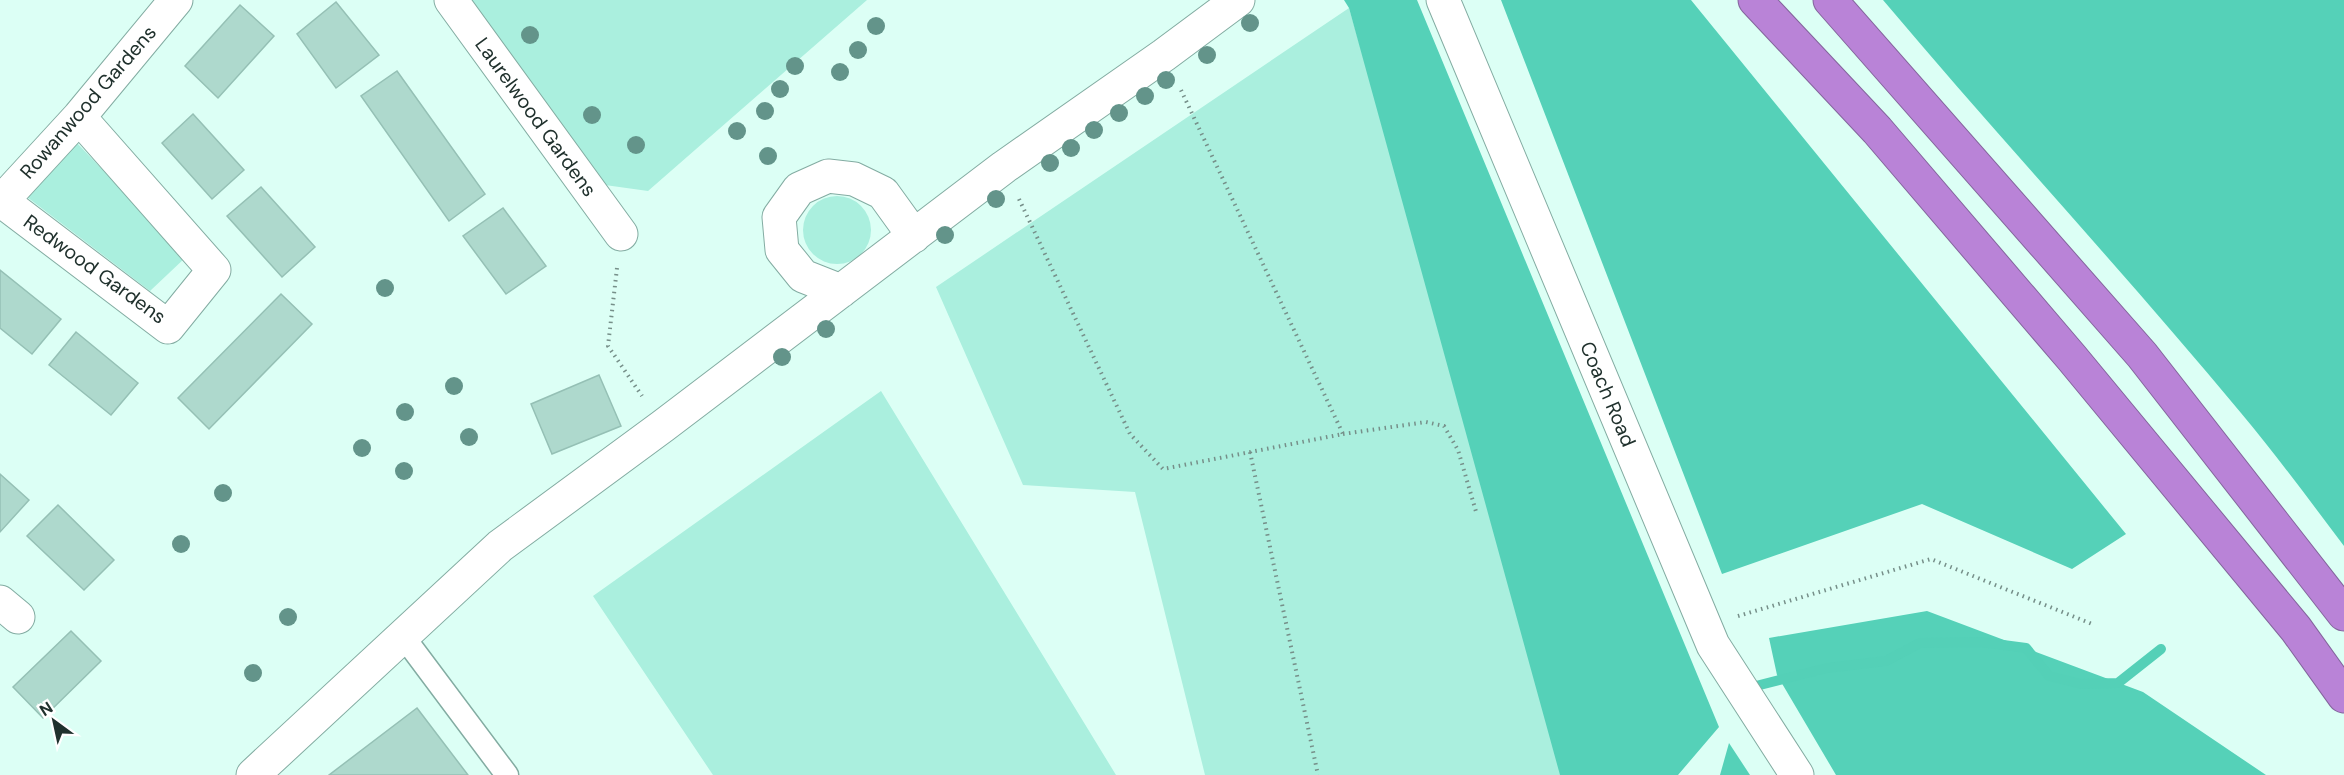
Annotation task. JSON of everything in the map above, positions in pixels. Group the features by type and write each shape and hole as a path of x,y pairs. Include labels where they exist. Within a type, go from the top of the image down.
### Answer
{"highway":[{"path":"1755,0 1877,130 2072,358 2296,629 2344,696"},
{"path":"1830,0 2142,355 2344,614"}],"street":[{"name":"Rowanwood Gardens","path":"1,202 79,117 176,0"},
{"name":"Laurelwood Gardens","path":"450,0 621,234"},
{"path":"253,775 500,546 663,426 1004,167 1238,0"},
{"name":"Coach Road","path":"1443,0 1713,645 1797,775"},
{"name":"Redwood Gardens","path":"1,202 168,327 214,270 79,117"},
{"path":"841,291 803,276 782,250 779,217 799,189 828,176 854,179 883,193 914,236"}],"lane":[{"path":"403,636 507,775"}],"path":[{"path":"1164,55 1343,434"},
{"path":"1004,167 1130,434 1162,469 1343,434 1426,422 1444,426 1458,450 1477,515"},
{"path":"621,234 608,346 663,426"},
{"path":"1250,452 1318,775"},
{"path":"1705,626 1931,559 2092,624"}],"green space":[{"path":"471,0 867,0 648,191 605,185"},
{"path":"1344,0 1417,0 1719,727 1678,775 1560,775 1349,8"},
{"path":"1501,0 1691,0 2126,534 2072,569 1922,504 1722,574"},
{"path":"1883,0 2344,0 2344,546 2268,446 2197,360"},
{"path":"1349,8 1463,401 1561,775 1205,775 1135,492 1023,485 936,287"},
{"path":"76,142 186,257 150,291 27,197"},
{"path":"830,196 844,196 856,201 866,211 871,230 866,249 856,259 844,264 830,264 818,259 808,249 803,237 803,223 808,211 818,201"},
{"path":"881,391 1116,775 713,775 593,596"},
{"path":"1927,611 2143,692 2266,775 1836,775 1777,675 1769,638"},
{"path":"1729,743 1750,775 1720,775"}],"building":[{"path":"336,2 379,55 336,88 297,34"},
{"path":"240,5 274,36 218,98 185,66"},
{"path":"397,71 485,194 449,221 361,96"},
{"path":"193,114 244,170 212,199 162,143"},
{"path":"261,187 315,247 282,277 227,216"},
{"path":"503,208 546,266 506,294 463,236"},
{"path":"0,270 61,319 32,354 0,328"},
{"path":"281,294 312,324 209,429 178,398"},
{"path":"76,332 138,383 111,415 49,365"},
{"path":"599,375 621,426 552,454 531,404"},
{"path":"0,474 29,500 0,532"},
{"path":"58,505 114,560 84,590 27,536"},
{"path":"71,631 101,661 43,718 13,687"},
{"path":"417,708 468,775 329,775"}],"waterway":[{"path":"1752,687 1827,668 1886,661 1920,643 1980,642 2026,648 2049,676 2081,684 2118,683 2161,649"}]}
